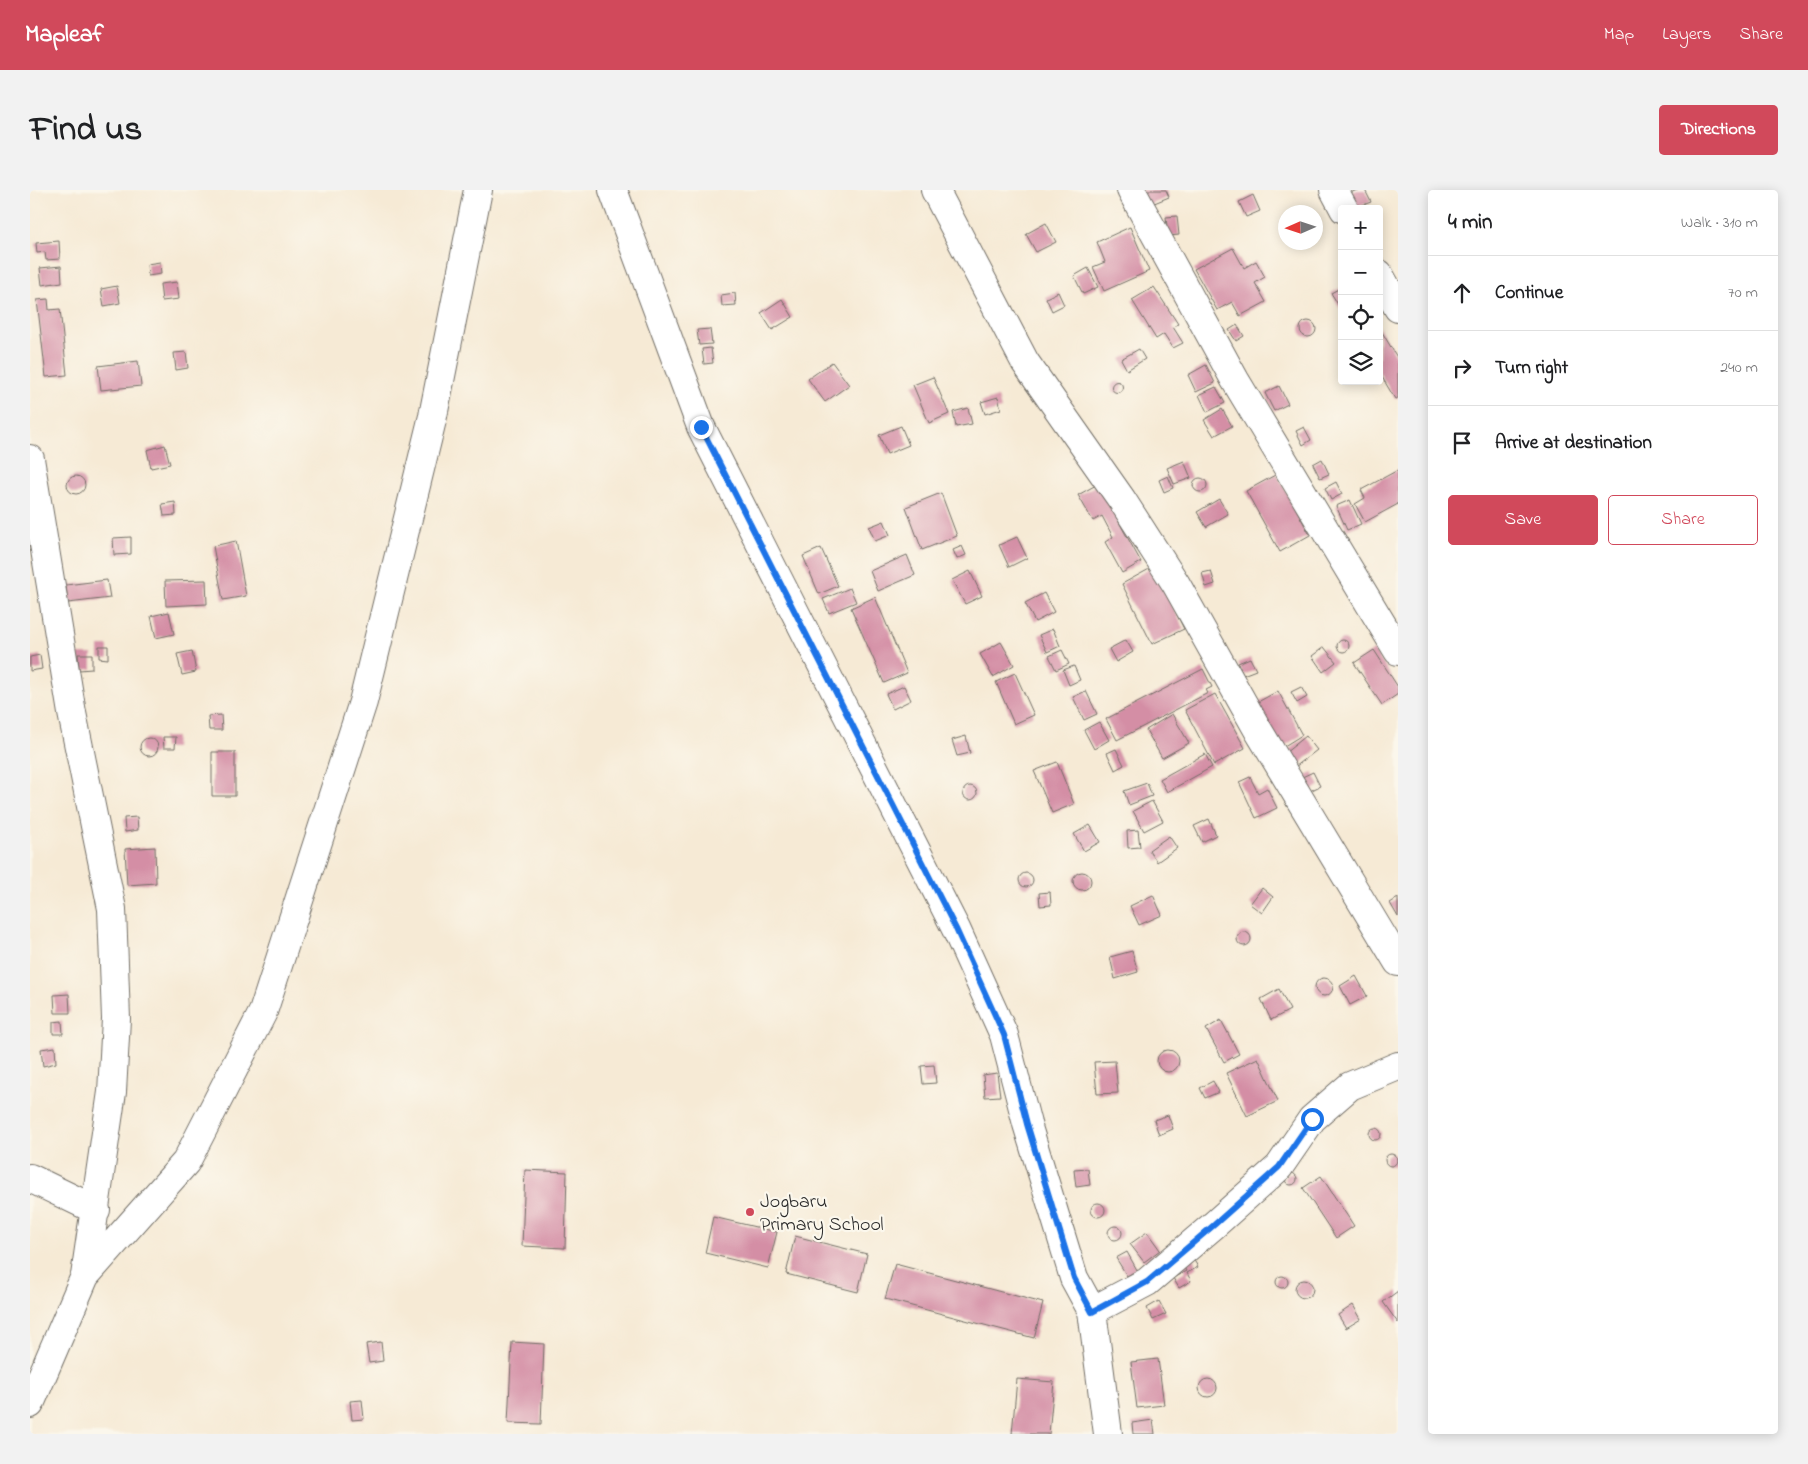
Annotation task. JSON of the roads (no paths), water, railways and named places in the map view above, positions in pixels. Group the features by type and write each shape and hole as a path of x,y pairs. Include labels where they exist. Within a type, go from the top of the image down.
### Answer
{"street":[{"path":"85,1276 186,1162 263,1012 362,702 433,416 478,190"},
{"path":"612,190 701,427 956,929 1004,1035 1027,1124 1074,1278 1092,1312 1108,1434"},
{"path":"935,190 1025,362 1122,500 1176,584 1258,730 1398,962"},
{"path":"1132,190 1235,380 1398,651"},
{"path":"1334,190 1342,205"},
{"path":"1383,281 1398,308"},
{"path":"30,460 72,713 112,908 116,1020 112,1092 85,1276 30,1404"},
{"path":"1092,1312 1147,1282 1214,1225 1279,1167 1312,1119 1350,1086 1398,1066"},
{"path":"30,1178 96,1210"}],"place":[{"name":"Jogbaru Primary School","path":"750,1212"}]}
